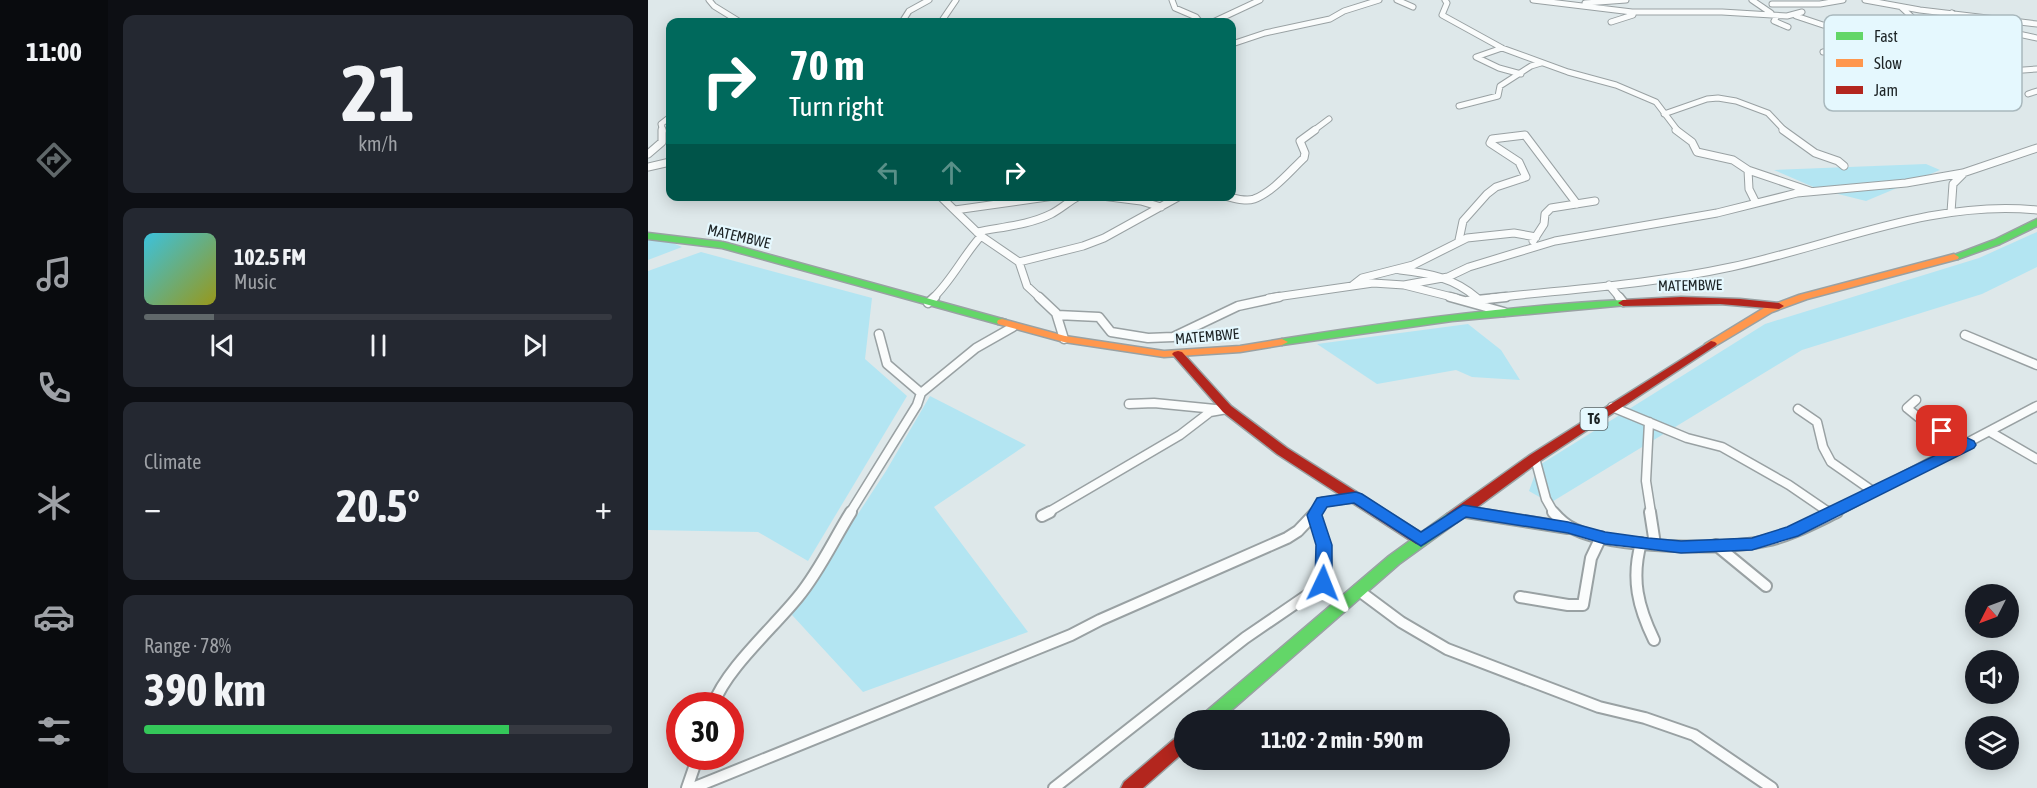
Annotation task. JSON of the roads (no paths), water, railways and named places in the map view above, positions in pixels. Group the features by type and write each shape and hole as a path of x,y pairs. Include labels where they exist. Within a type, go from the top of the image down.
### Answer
{"main road":[{"name":"T6","path":"1220,710 1358,590 1421,540 1535,458 1686,358 1779,306 1803,297 1935,264 1997,242 2037,222"},
{"name":"MATEMBWE","path":"648,236 736,248 1012,327 1064,339 1149,352 1178,354 1240,349 1336,332 1504,312 1623,302 1712,299 1779,306"},
{"path":"1178,354 1221,409 1421,540"},
{"path":"1130,788 1174,750"}],"street":[{"path":"710,0 714,6 734,18"},
{"path":"905,18 909,11 929,0"},
{"path":"944,18 956,0"},
{"path":"1172,0 1175,8 1197,18"},
{"path":"1222,18 1260,0"},
{"path":"1236,43 1265,33 1330,19 1344,10 1378,0"},
{"path":"1397,0 1413,7"},
{"path":"1445,0 1442,15 1502,48 1541,63 1634,92 1656,102 1673,127 1692,142 1697,152 1733,160 1748,170 1811,191"},
{"path":"1533,0 1635,12 1722,12 1796,16 1824,25"},
{"path":"1573,4 1626,0"},
{"path":"1752,0 1777,16"},
{"path":"1772,4 1820,4 1843,0"},
{"path":"1865,0 1967,15"},
{"path":"1904,0 1911,8"},
{"path":"1787,4 1824,23"},
{"path":"1901,7 1906,15"},
{"path":"1611,22 1633,15 1635,12"},
{"path":"1796,16 1802,12"},
{"path":"1777,16 1773,21 1788,27"},
{"path":"2022,22 2037,24"},
{"path":"2022,34 2037,38"},
{"path":"1502,48 1476,57 1499,68 1521,74"},
{"path":"1459,106 1498,96 1498,87 1531,66 1541,63"},
{"path":"2022,70 2037,69"},
{"path":"2028,94 2037,91"},
{"path":"1664,114 1707,99 1736,101 1768,113 1778,126 1810,149 1844,166"},
{"path":"666,120 662,122 666,133"},
{"path":"1236,198 1244,200 1259,197 1304,158 1305,153 1300,141 1329,120"},
{"path":"1459,240 1463,221 1486,194 1496,187 1526,177 1519,162 1490,142 1495,139 1525,135 1577,204"},
{"path":"648,154 658,148 666,138"},
{"path":"1057,315 1099,317 1111,332 1162,339 1187,332 1238,306 1264,299 1352,286 1404,285 1448,277 1469,267 1528,248 1583,235 1718,213 1811,191 1906,183 1963,173 2037,148"},
{"path":"648,167 666,163"},
{"path":"1748,170 1749,189 1756,203"},
{"path":"1951,212 1953,184 1963,173"},
{"path":"946,201 979,234 1012,254 1019,262 1027,286 1057,315 1064,339"},
{"path":"955,210 1019,201"},
{"path":"928,303 946,286 979,234 1053,213 1068,201"},
{"path":"1151,201 1161,207"},
{"path":"1019,262 1096,241 1126,228 1171,201"},
{"path":"1528,248 1544,224 1548,210 1555,206 1595,201"},
{"path":"1467,301 1477,298 1676,278 1733,267 1899,223 1951,212 2007,207 2037,210"},
{"path":"1352,286 1362,278 1428,258 1459,240 1514,233 1536,237"},
{"path":"1396,269 1448,277 1468,289 1477,298"},
{"path":"1404,285 1504,312"},
{"path":"1609,285 1623,302"},
{"path":"718,692 800,595 917,405 921,393 952,364 989,337 1012,327"},
{"path":"879,334 890,368 912,382 921,393"},
{"path":"1965,335 2037,365"},
{"path":"1916,400 1907,408 1923,421 1969,445"},
{"path":"1129,404 1154,403 1221,409"},
{"path":"1463,511 1568,528 1602,537 1641,543 1681,547 1752,544 1792,531 1831,513 1969,445 2037,406"},
{"path":"1612,407 1687,438 1722,447 1789,485 1831,513"},
{"path":"1042,516 1153,452 1221,409"},
{"path":"1798,409 1817,422 1823,447 1831,462 1874,492"},
{"path":"1649,422 1646,481 1655,544"},
{"path":"1992,433 2037,459"},
{"path":"1535,458 1541,492 1548,505 1568,528"},
{"path":"693,788 1071,635 1100,620 1287,538 1298,531 1314,515 1322,502 1356,498"},
{"path":"1054,788 1245,638 1321,586 1325,570 1324,545 1314,515"},
{"path":"1520,597 1568,605 1583,605 1592,558 1602,537"},
{"path":"1641,543 1634,578 1635,593 1654,640"},
{"path":"1716,546 1766,586"},
{"path":"1358,590 1401,622 1447,650 1599,707 1645,718 1694,735 1772,788"},
{"path":"687,788 693,770"}]}
